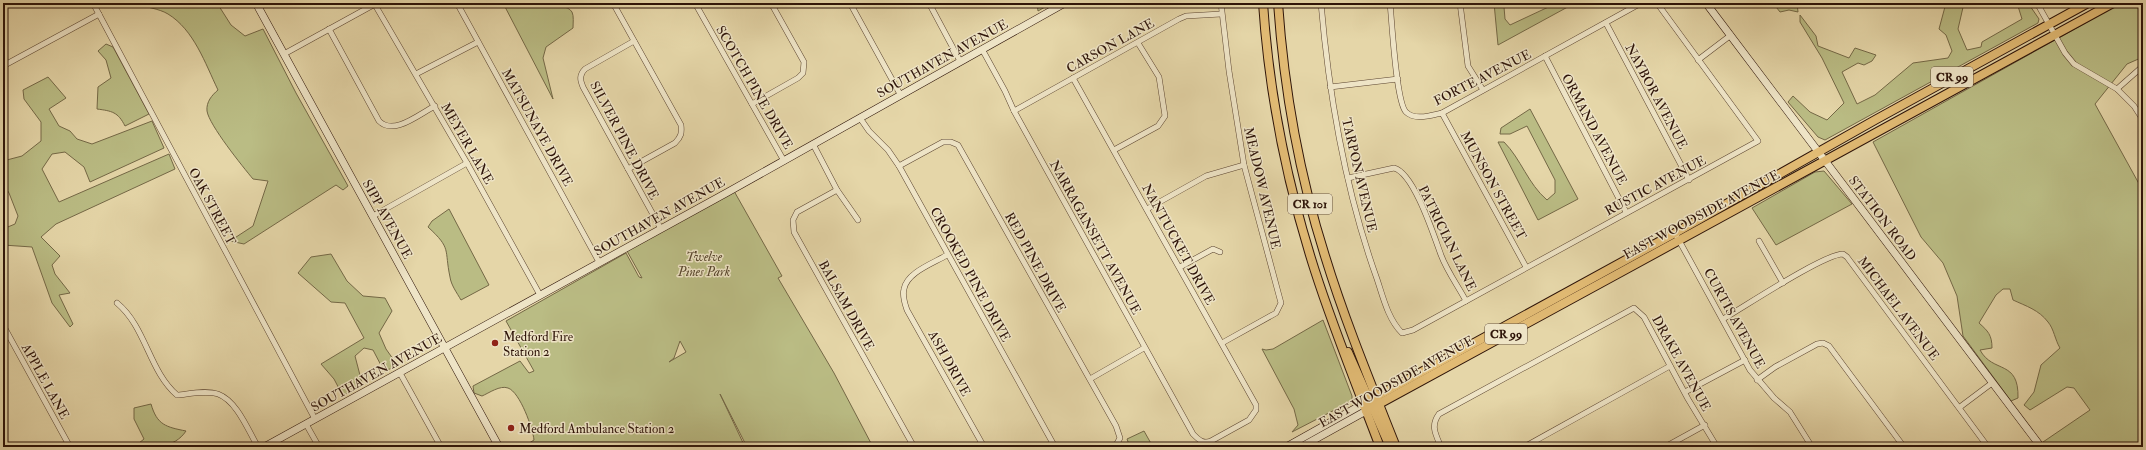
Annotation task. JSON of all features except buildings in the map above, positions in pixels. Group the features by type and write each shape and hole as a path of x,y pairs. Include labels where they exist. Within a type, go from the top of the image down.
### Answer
{"main road":[{"name":"CR 101","path":"1263,3 1272,87 1288,172 1308,249 1338,336 1371,404 1396,447"},
{"name":"CR 101","path":"1278,3 1288,94 1310,203 1371,404 1380,447"},
{"name":"EAST WOODSIDE AVENUE","path":"1677,236 1819,151 2088,3"},
{"name":"EAST WOODSIDE AVENUE","path":"1371,404 1677,236 1826,160 2113,3"},
{"path":"1371,404 1390,447"}],"street":[{"name":"OAK STREET","path":"93,3 315,419"},
{"name":"SIPP AVENUE","path":"256,3 499,447"},
{"path":"284,54 374,3"},
{"name":"MEYER LANE","path":"374,3 435,106 540,295"},
{"name":"MATSUNAYE DRIVE","path":"457,3 600,262"},
{"path":"613,3 681,125 682,130 681,138 675,143 628,169"},
{"name":"SCOTCH PINE DRIVE","path":"695,3 784,161"},
{"path":"752,104 798,78 805,67 804,62 772,3"},
{"path":"850,3 900,94"},
{"path":"928,3 960,61"},
{"name":"SOUTHAVEN AVENUE","path":"264,447 784,161 900,94 1065,3"},
{"name":"MEADOW AVENUE","path":"1221,3 1221,14 1244,165 1281,303 1276,313 1222,343"},
{"name":"TARPON AVENUE","path":"1321,3 1330,87 1348,178 1364,244 1392,321 1402,333 1413,330"},
{"name":"FORTE AVENUE","path":"1390,3 1400,98 1407,113 1414,116 1442,113 1641,3"},
{"path":"1460,3 1468,66 1483,90"},
{"name":"RUSTIC AVENUE","path":"1413,330 1758,141 1657,3"},
{"name":"STATION ROAD","path":"1706,3 1826,160 2040,447"},
{"path":"2037,3 2055,35 2074,64 2117,89 2134,106 2143,120"},
{"path":"3,66 99,14"},
{"name":"CARSON LANE","path":"1014,111 1186,16 1221,14"},
{"name":"NAYBOR AVENUE","path":"1606,23 1688,180"},
{"path":"329,29 379,121 384,126 393,127 401,124 435,106"},
{"path":"1698,60 1731,35"},
{"name":"SILVER PINE DRIVE","path":"634,41 585,69 581,73 580,78 661,229"},
{"path":"416,74 478,42"},
{"path":"1114,150 1158,126 1165,116 1159,77 1138,43"},
{"name":"NARRAGANSETT AVENUE","path":"982,49 1014,111 1193,434"},
{"name":"ORMAND AVENUE","path":"1545,56 1626,212"},
{"path":"2117,89 2143,66"},
{"name":"NANTUCKET DRIVE","path":"1073,78 1180,266 1256,405 1256,410 1249,420 1206,443 1201,441 1193,434"},
{"path":"1330,87 1398,80"},
{"name":"MUNSON STREET","path":"1442,113 1526,268"},
{"name":"CROOKED PINE DRIVE","path":"860,118 869,131 884,146 899,166 947,255 1055,447"},
{"name":"RED PINE DRIVE","path":"899,166 943,142 951,142 958,145 1119,433 1120,438 1115,447"},
{"path":"813,144 837,190 858,220"},
{"path":"373,216 467,163"},
{"path":"1147,209 1206,176 1244,165"},
{"name":"PATRICIAN LANE","path":"1348,178 1394,168 1404,173 1429,219 1441,255 1466,301"},
{"name":"BALSAM DRIVE","path":"837,190 797,212 793,220 794,232 914,447"},
{"name":"CURTIS AVENUE","path":"1677,236 1757,380 1790,412 1812,447"},
{"path":"1760,242 1783,283"},
{"path":"1180,266 1213,249 1220,252"},
{"name":"MICHAEL AVENUE","path":"1723,319 1783,283 1837,254 1847,257 1960,407 1988,447"},
{"name":"ASH DRIVE","path":"947,255 917,272 910,278 904,288 907,310 984,447"},
{"path":"117,303 128,312 166,386 177,395 209,392 218,394 230,402 258,447"},
{"name":"DRAKE AVENUE","path":"1441,447 1433,428 1434,421 1439,414 1634,308 1640,312 1717,447"},
{"name":"APPLE LANE","path":"3,325 70,447"},
{"path":"1757,380 1775,367 1817,344 1823,343 1829,346 1904,447"},
{"path":"1090,379 1144,348"},
{"path":"1685,392 1745,360"},
{"path":"1524,447 1670,366"},
{"path":"400,373 441,447"},
{"path":"1960,407 1992,383"},
{"name":"EAST WOODSIDE AVENUE","path":"1286,447 1371,404"},
{"name":"EAST WOODSIDE AVENUE","path":"1301,447 1371,404"},
{"path":"306,424 319,447"},
{"path":"1665,447 1705,426"}],"green space":[{"path":"136,3 217,3 231,25 245,36 263,29 296,93 348,186 343,190 336,185 244,244 230,241 253,226 268,181 253,179 227,146 209,117 207,111 208,102 218,90 192,38 177,21 168,14"},
{"path":"503,3 551,4 568,8 572,12 573,28 546,47 543,58 553,99"},
{"path":"1037,3 1052,3 1038,11"},
{"path":"1494,3 1507,3 1504,7 1505,19 1510,25 1557,3 1575,3 1498,45"},
{"path":"1773,3 1797,3 1798,12 1789,10 1780,12"},
{"path":"1946,3 1964,3 1958,29 1967,50 1981,47 1982,42 2022,19 2017,3 2028,3 2039,19 2038,23 1825,140 1818,137 1788,102 1793,96 1810,112 1827,120 1844,103 1822,58 1800,22 1800,15 1816,36 1818,46 1849,58 1855,48 1876,55 1872,61 1864,65 1858,63 1842,72 1857,104 1875,95 1913,63 1948,58 1952,51 1946,35 1939,29"},
{"path":"2121,3 2143,3 2143,57 2127,64 2095,104 2143,191 2143,447 2047,447 2043,442 2090,410 2074,388 2067,387 2030,410 2024,405 2034,392 2041,365 2060,348 2050,325 2036,311 2013,300 2010,289 2003,289 1996,295 1979,323 1989,334 1992,348 1980,350 1985,357 2010,372 2014,377 2017,386 2018,398 2011,401 1963,336 1957,296 1943,263 1921,237 1873,142"},
{"path":"106,44 113,47 149,114 125,126 120,118 114,113 97,109 98,87 111,78 106,60 98,51"},
{"path":"48,77 66,98 49,109 59,126 70,131 77,139 92,144 152,121 164,148 90,182 84,167 65,152 52,154 42,169 59,202 169,154 175,169 56,224 41,237 60,256 52,265 55,274 70,293 59,295 73,324 70,327 52,303 32,247 3,245 3,229 15,224 18,216 9,193 3,183 3,161 22,156 41,141 41,122 24,99 23,90"},
{"path":"1530,109 1578,199 1538,220 1498,142 1504,142 1510,149 1540,194 1547,200 1555,193 1555,180 1527,126 1510,134 1500,134 1501,128"},
{"path":"1824,171 1852,204 1776,245 1752,208 1815,172"},
{"name":"Twelve Pines Park","path":"734,191 782,276 778,278 834,373 873,447 747,447 720,394 745,447 523,447 534,440 525,411 513,391 505,387 498,388 482,396 474,393 473,386 520,361 529,373 534,371 506,321 626,253 639,277 642,278 627,251","holes":["680,341 686,352 669,362 674,358"]},
{"path":"449,209 489,285 461,300 454,289 451,280 444,245 436,234 428,227 432,221"},
{"path":"331,254 347,281 363,296 385,298 392,311 379,333 386,349 398,366 384,371 373,350 364,348 355,356 362,383 343,396 334,379 321,364 364,338 345,303 331,302 298,273 311,257"},
{"path":"1323,320 1352,396 1352,401 1292,432 1298,425 1294,409 1262,349 1273,349"},
{"path":"151,404 159,421 173,428 186,431 175,441 163,446 134,447 144,439 134,419 134,408"},
{"path":"1144,431 1153,447 1130,447 1127,439"}],"place":[{"name":"Medford Fire Station 2","path":"495,343"},
{"name":"Medford Ambulance Station 2","path":"511,428"}]}
